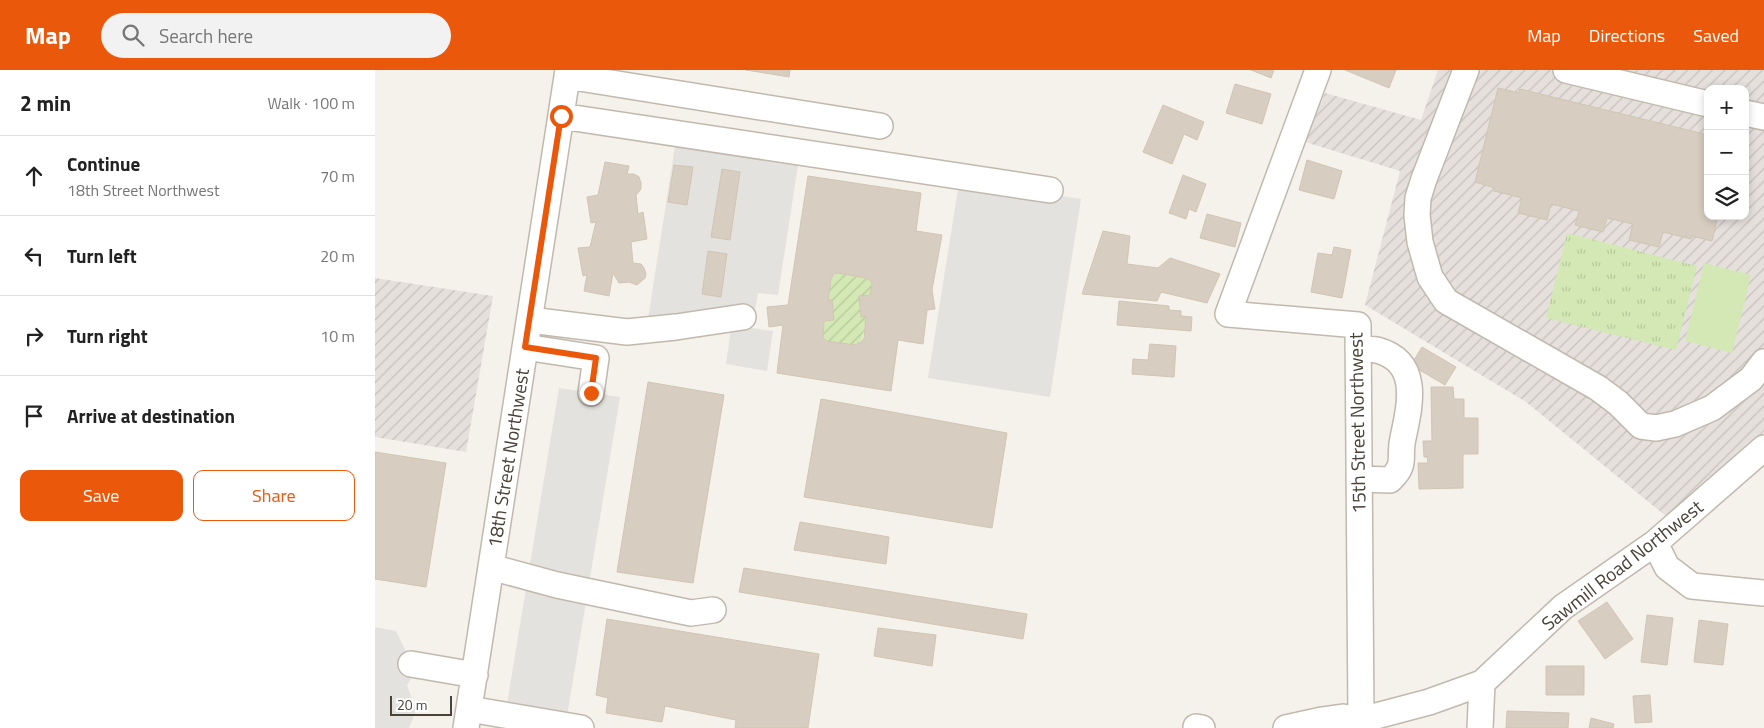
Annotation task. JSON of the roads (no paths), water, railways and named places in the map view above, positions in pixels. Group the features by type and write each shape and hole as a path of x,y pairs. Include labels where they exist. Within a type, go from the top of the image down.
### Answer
{"street":[{"name":"15th Street Northwest","path":"1318,70 1228,314 1358,325 1359,724"},
{"path":"1466,70 1418,198 1417,215 1420,242 1430,277 1446,301 1598,388 1618,403 1641,426 1656,428 1675,424 1712,408 1751,379 1764,362"},
{"path":"1566,70 1704,103"},
{"path":"568,73 880,126"},
{"name":"18th Street Northwest","path":"468,719 568,73"},
{"path":"1749,114 1764,117"},
{"path":"561,116 1050,190"},
{"path":"530,320 627,332 743,317"},
{"path":"525,347 596,358 591,393"},
{"path":"1358,350 1377,350 1393,358 1403,365 1409,384 1408,415 1402,440 1399,472 1390,480 1359,479"},
{"name":"Sawmill Road Northwest","path":"1286,728 1336,718 1359,724 1482,683 1563,607 1655,543 1764,448"},
{"path":"1655,543 1667,566 1692,586 1764,593"},
{"path":"491,566 557,585 691,614 713,610"},
{"path":"411,664 475,675"},
{"path":"1480,728 1482,683"},
{"path":"468,719 581,728"}]}
